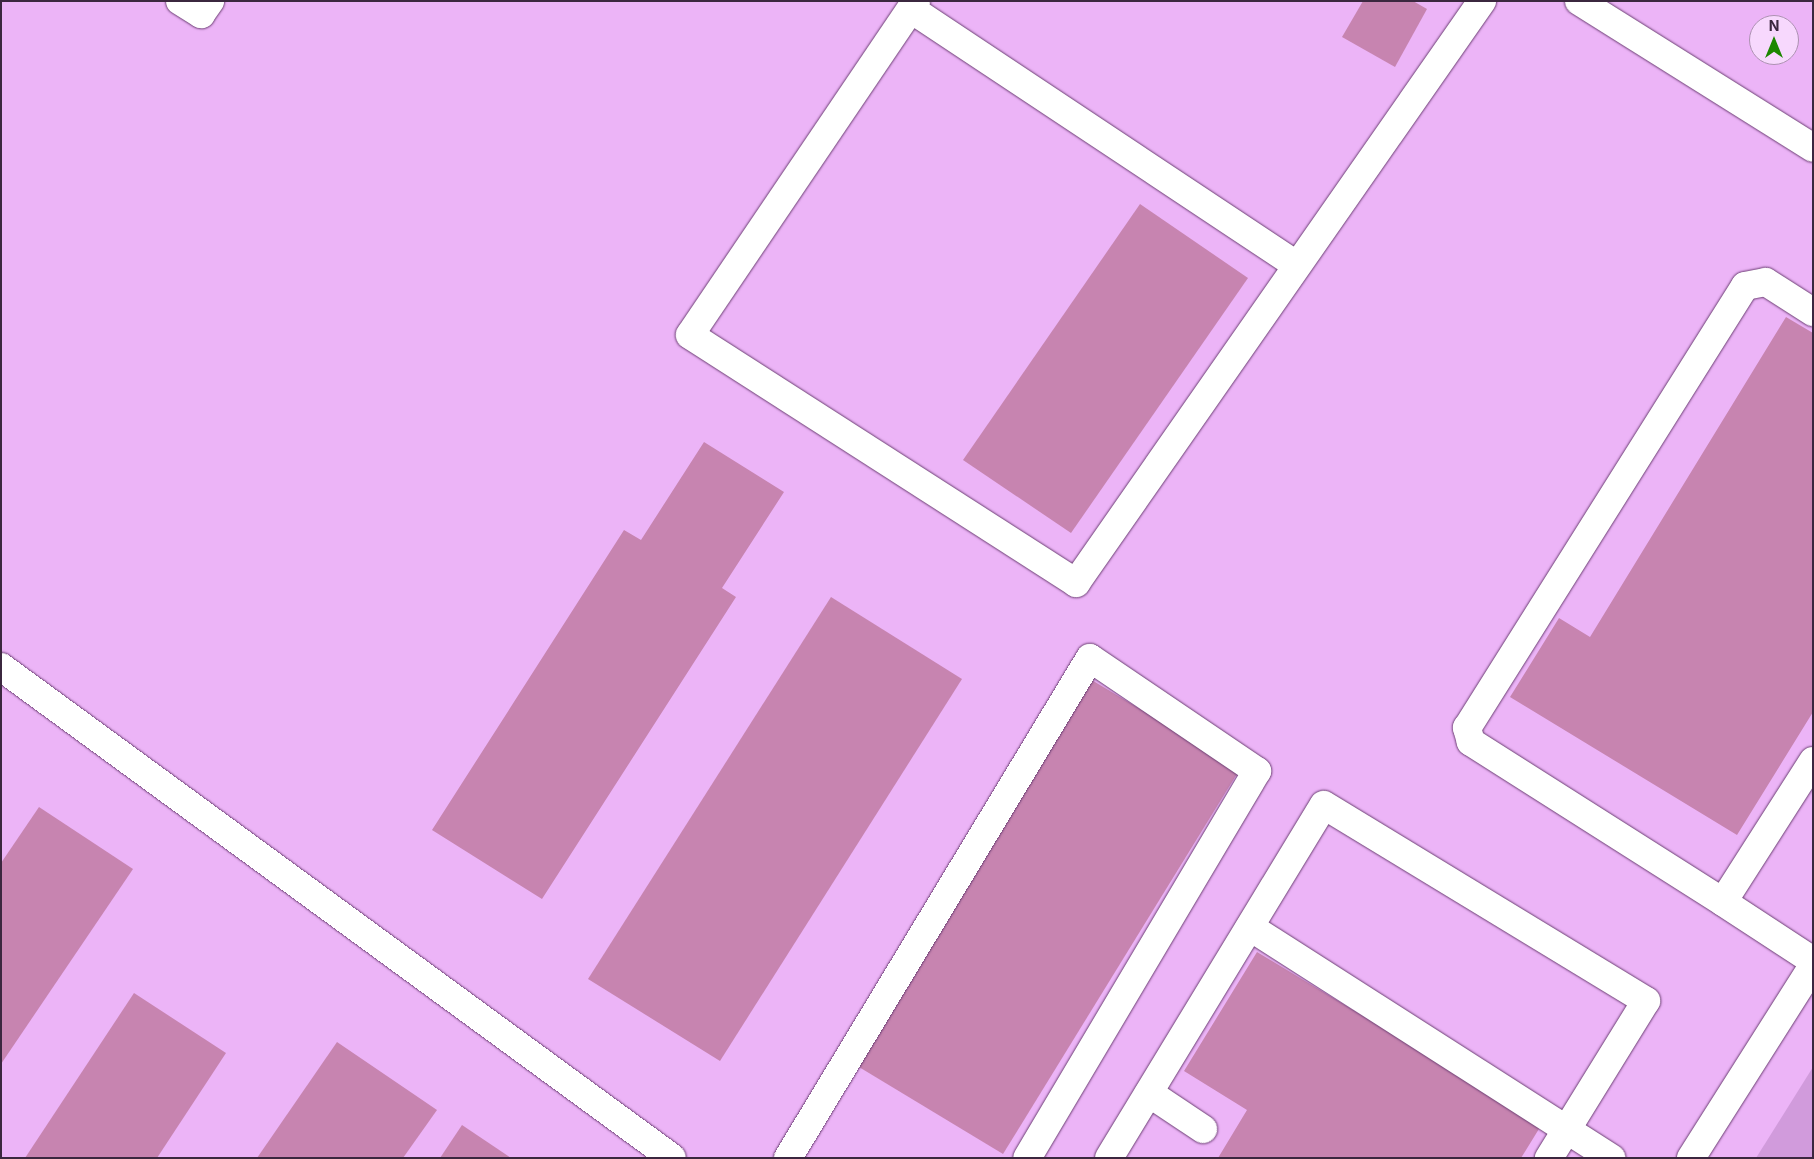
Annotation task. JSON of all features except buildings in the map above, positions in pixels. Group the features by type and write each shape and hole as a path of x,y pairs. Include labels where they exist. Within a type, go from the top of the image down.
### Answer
{"street":[{"path":"180,1 201,14 210,1"},
{"path":"1296,265 914,5 690,335 1076,583 1296,265 1482,1"},
{"path":"1579,1 1813,148"},
{"path":"1813,312 1766,282 1745,286 1467,728 1471,742 1813,961"},
{"path":"788,1158 1090,658 1257,771 1027,1158"},
{"path":"1,667 672,1158"},
{"path":"1723,902 1813,761"},
{"path":"1109,1158 1324,805 1646,1001 1549,1158"},
{"path":"1250,927 1611,1158"},
{"path":"1691,1158 1813,966"},
{"path":"1149,1093 1203,1129"}],"shaded area":[{"path":"1,1 1813,1 1813,1158 1,1158"},
{"path":"1813,1067 1813,1158 1756,1158"}]}
